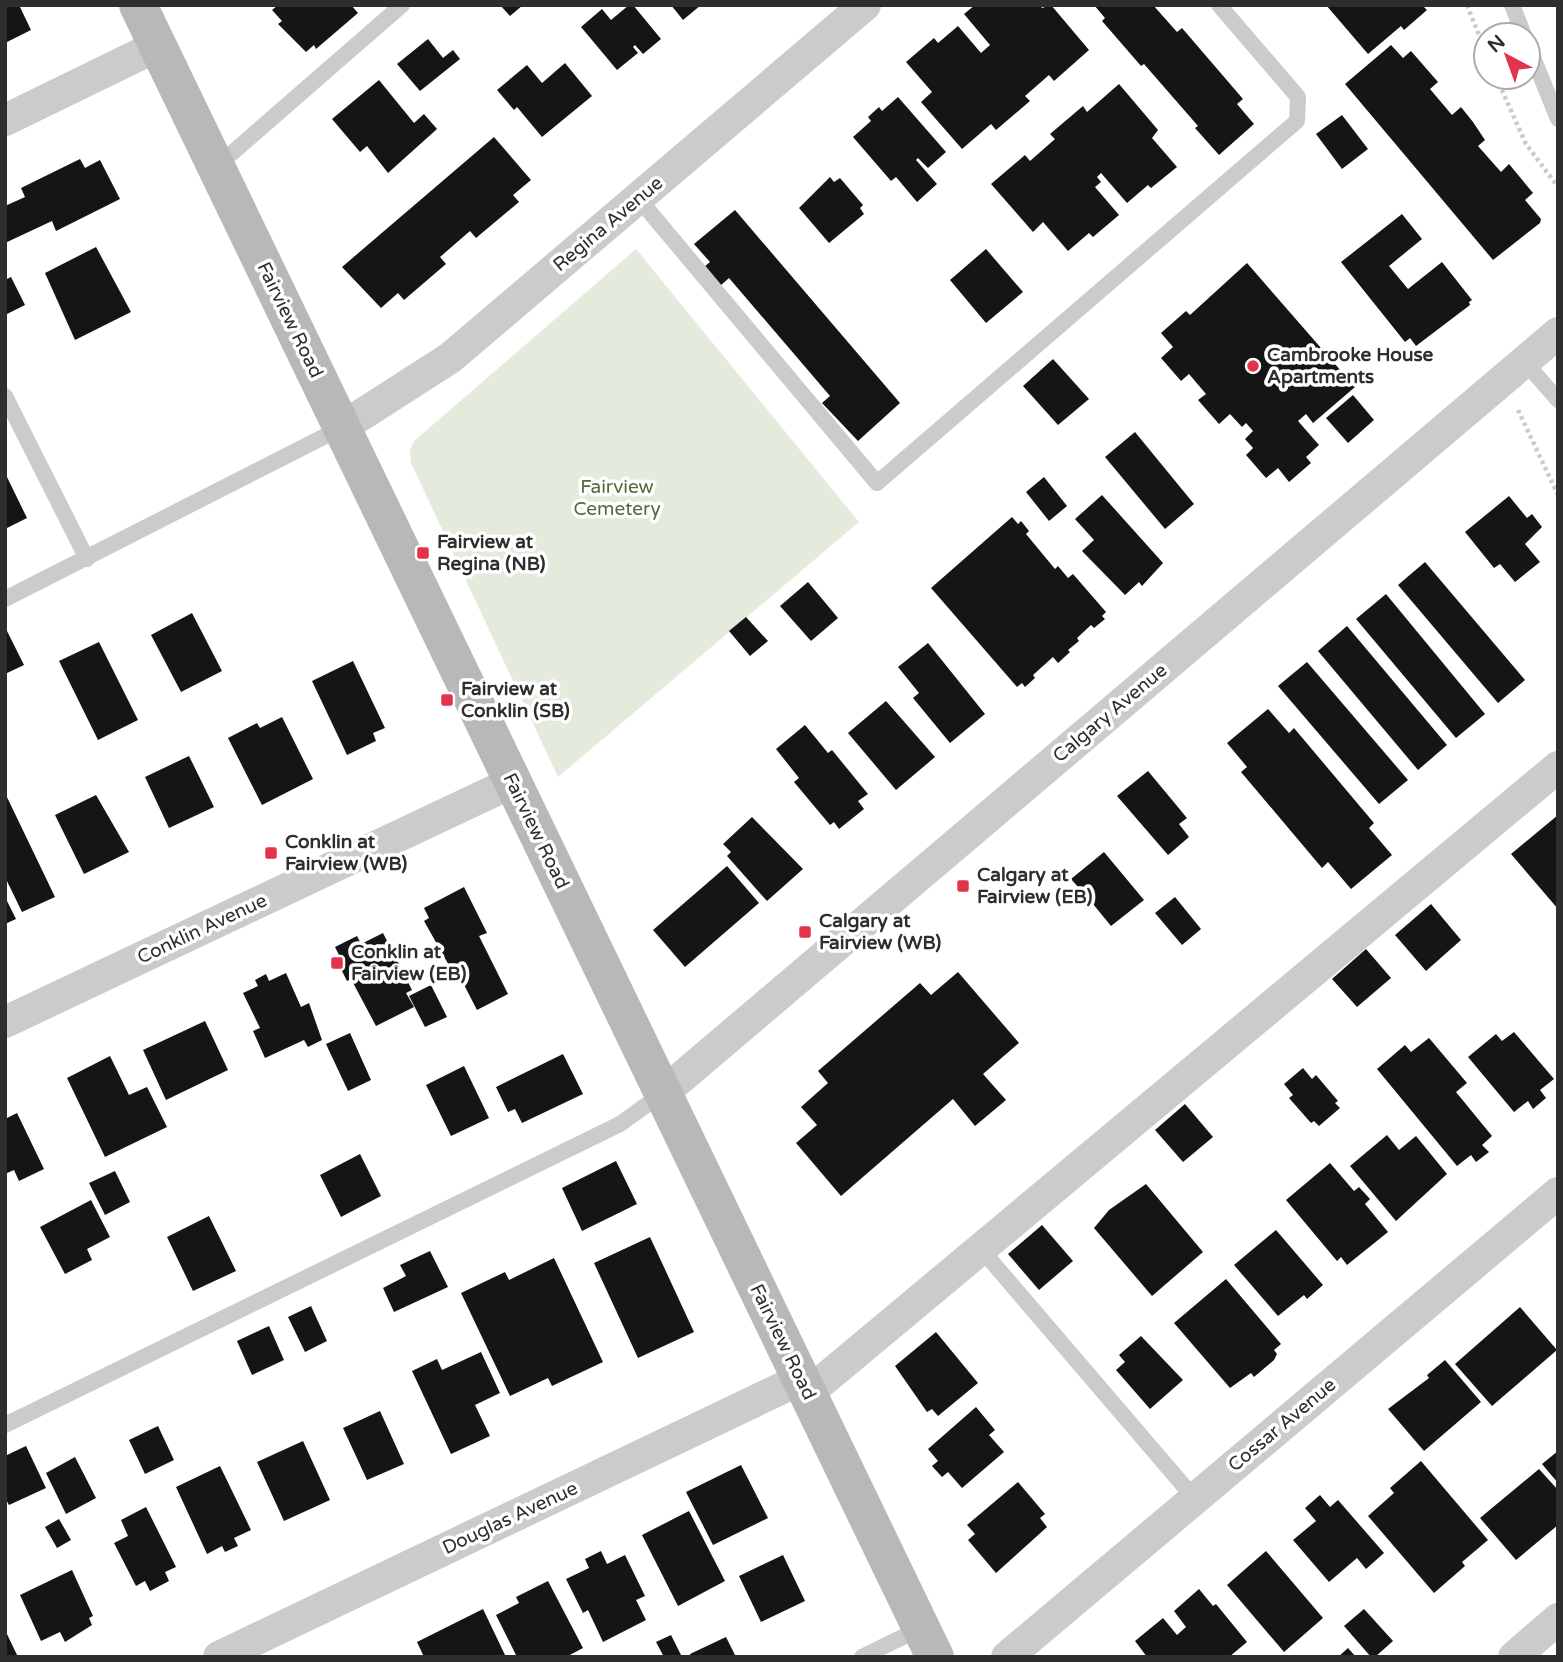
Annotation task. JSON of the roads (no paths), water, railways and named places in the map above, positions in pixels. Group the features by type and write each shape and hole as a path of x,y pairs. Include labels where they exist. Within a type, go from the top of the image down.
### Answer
{"main road":[{"name":"Fairview Road","path":"138,5 928,1643"}],"street":[{"name":"Regina Avenue","path":"341,428 450,358 865,5"},
{"path":"5,120 158,46"},
{"name":"Calgary Avenue","path":"663,1093 1558,333"},
{"name":"Douglas Avenue","path":"219,1657 804,1386 981,1249 1558,767"},
{"name":"Conklin Avenue","path":"5,1022 513,782"},
{"name":"Cossar Avenue","path":"1007,1657 1558,1193"},
{"path":"1514,1657 1558,1619"}],"lane":[{"path":"216,167 402,5"},
{"path":"638,198 877,483 1297,121 1298,97 1219,5"},
{"path":"1542,80 1558,120"},
{"path":"1514,370 1558,400"},
{"path":"5,396 87,559"},
{"path":"5,599 341,428"},
{"path":"5,1425 620,1124 663,1093"},
{"path":"981,1249 1195,1499"},
{"path":"862,1657 928,1643"}],"place":[{"name":"Cambrooke House Apartments","path":"1253,366"},
{"name":"Fairview at Regina (NB)","path":"423,553"},
{"name":"Fairview at Conklin (SB)","path":"447,700"},
{"name":"Conklin at Fairview (WB)","path":"271,853"},
{"name":"Calgary at Fairview (EB)","path":"963,886"},
{"name":"Calgary at Fairview (WB)","path":"805,932"},
{"name":"Conklin at Fairview (EB)","path":"337,963"}],"park label":[{"name":"Fairview Cemetery","path":"617,498"}]}
